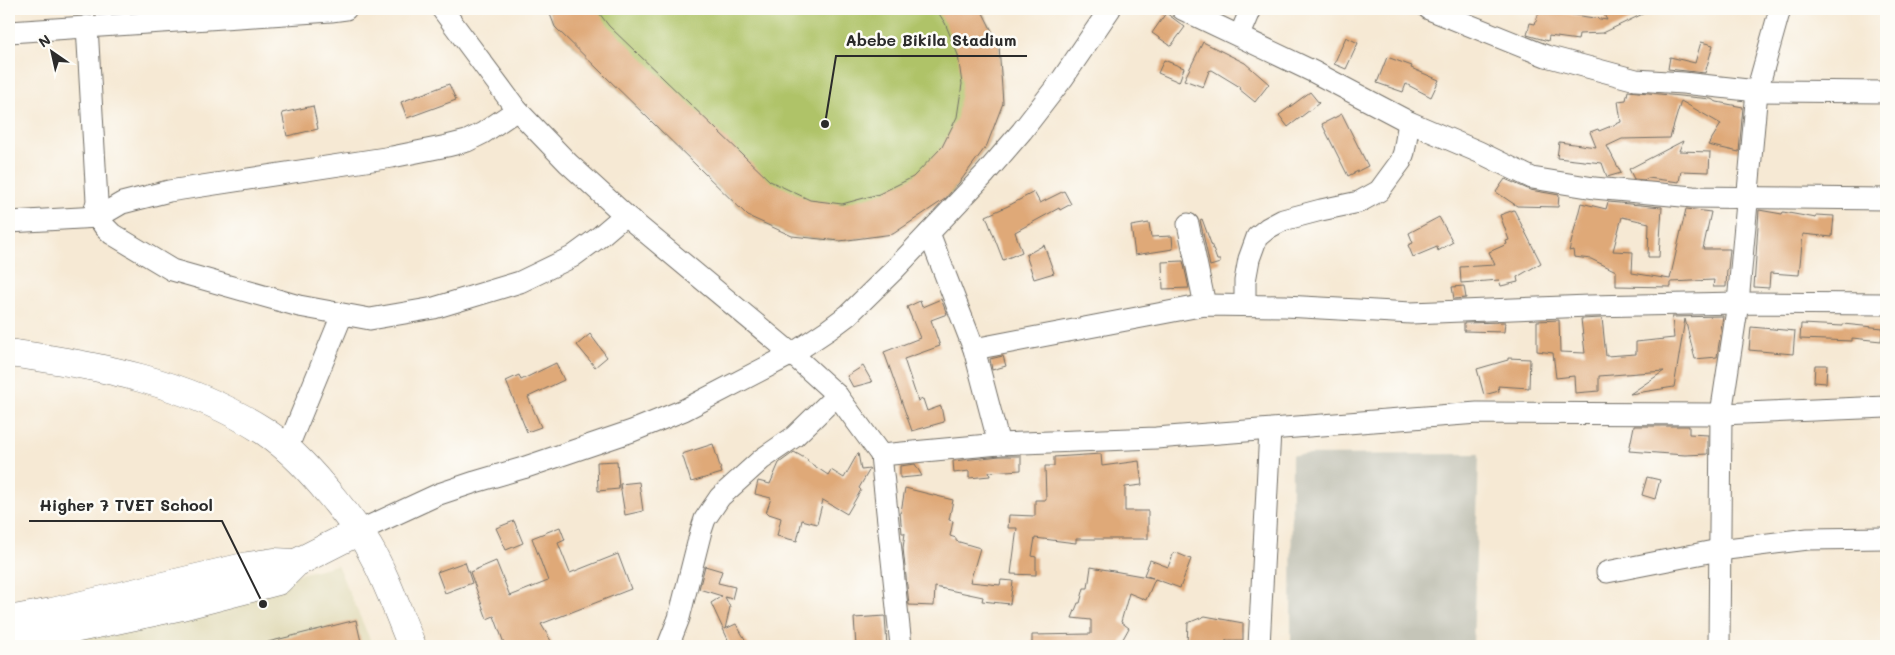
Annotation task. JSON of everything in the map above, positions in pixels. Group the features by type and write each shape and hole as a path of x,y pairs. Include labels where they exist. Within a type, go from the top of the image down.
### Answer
{"main road":[{"path":"9,354 102,367 196,396 265,432 287,449 310,471 359,531 379,565 412,646"},
{"path":"9,640 182,606 278,581 296,563 359,531"},
{"path":"9,620 52,612 248,566 274,562 296,563"}],"street":[{"path":"9,32 346,9"},
{"path":"442,9 517,110 568,163 625,215 792,354 836,395 881,455 901,646"},
{"path":"359,531 439,494 641,428 684,410 792,354 828,330 848,315 929,234 985,174 1022,131 1063,78 1110,9"},
{"path":"1182,9 1240,35 1409,122 1494,159 1532,178 1640,194 1693,197 1886,199"},
{"path":"1240,35 1251,9"},
{"path":"1429,9 1546,56 1636,80 1683,82 1757,91 1886,92"},
{"path":"1719,646 1721,414 1738,303 1757,91 1780,9"},
{"path":"87,26 97,201 96,217 112,234 172,270 299,306 370,319 405,314 497,290 520,282 572,256 625,215"},
{"path":"9,222 96,217 122,203 169,191 392,157 447,146 466,141 483,133 517,110"},
{"path":"1245,305 1245,281 1249,259 1257,237 1268,228 1283,220 1359,202 1379,191 1401,161 1409,122"},
{"path":"1188,224 1205,305"},
{"path":"929,234 974,349 999,444"},
{"path":"974,349 1205,305 1434,313 1589,306 1738,303 1886,304"},
{"path":"287,449 342,315"},
{"path":"668,646 679,618 701,531 712,507 762,460 794,437 836,395"},
{"path":"881,455 999,444 1156,438 1477,413 1721,414 1886,407"},
{"path":"1259,646 1270,430"},
{"path":"1607,572 1719,550 1808,539 1886,538"}],"shaded area":[{"path":"1479,454 1473,646 1291,646 1292,455"},
{"path":"337,565 373,646 9,646 9,643"}],"green space":[{"path":"548,9 981,9 999,45 1003,103 987,145 951,194 893,233 840,241 792,236 748,216 555,27"}],"building":[{"path":"548,9 596,9 609,26 770,181 810,200 842,204 879,194 913,177 942,147 957,117 962,84 958,55 945,23 936,9 981,9 999,45 1003,103 987,145 959,183 945,199 893,234 840,241 792,236 748,216 555,27"},
{"path":"1540,9 1556,9 1555,12 1607,20 1601,9 1653,9 1603,33 1579,34 1578,40 1549,36 1548,41 1527,35 1530,23 1535,24"},
{"path":"1166,13 1185,27 1171,46 1152,33"},
{"path":"1346,37 1358,43 1346,69 1334,64"},
{"path":"1203,42 1245,63 1269,84 1255,102 1239,89 1240,87 1212,70 1209,71 1203,87 1184,80"},
{"path":"1701,42 1713,45 1705,73 1668,69 1670,57 1695,63"},
{"path":"1387,57 1412,66 1411,68 1439,80 1431,97 1406,84 1403,92 1377,83"},
{"path":"1164,60 1184,68 1179,82 1158,73"},
{"path":"449,84 456,100 407,118 401,102"},
{"path":"1628,91 1711,99 1743,107 1739,152 1708,145 1721,124 1681,101 1670,138 1622,139 1607,146 1621,173 1607,177 1602,163 1557,158 1559,142 1596,147 1590,132 1598,129 1599,131 1621,122 1618,101 1626,100"},
{"path":"1310,92 1319,103 1288,127 1279,115"},
{"path":"313,106 318,129 287,136 282,113"},
{"path":"1342,114 1368,166 1348,176 1322,124"},
{"path":"1683,141 1679,151 1710,152 1709,172 1681,171 1679,182 1648,178 1644,180 1634,179 1629,169"},
{"path":"1505,179 1530,190 1559,195 1558,207 1517,206 1496,192"},
{"path":"1064,191 1071,204 1060,210 1059,208 1015,232 1022,252 1003,260 986,216 1034,192 1040,203"},
{"path":"1608,202 1662,207 1659,257 1648,257 1649,223 1622,217 1613,251 1633,252 1632,273 1670,279 1686,209 1711,212 1703,249 1730,249 1726,287 1713,287 1714,280 1671,282 1671,287 1616,286 1616,271 1591,259 1574,257 1573,250 1569,251 1581,203 1606,209"},
{"path":"1514,210 1541,263 1517,277 1518,282 1501,286 1499,280 1461,283 1460,267 1495,265 1489,252 1507,244 1506,241 1509,240 1500,215"},
{"path":"1759,210 1816,218 1816,215 1834,216 1832,237 1803,234 1799,275 1770,273 1769,288 1754,287"},
{"path":"1439,217 1453,242 1438,251 1437,247 1413,257 1408,245 1413,243 1409,233"},
{"path":"1202,219 1217,260 1220,260 1220,263 1210,266 1200,220"},
{"path":"1149,223 1151,237 1172,236 1173,249 1135,255 1131,226"},
{"path":"1044,245 1054,273 1034,279 1026,255"},
{"path":"1183,261 1189,288 1163,289 1162,262"},
{"path":"1464,286 1466,298 1454,299 1452,287"},
{"path":"941,299 947,314 931,320 940,346 904,359 918,401 923,399 927,411 941,406 944,422 912,431 884,352 920,338 907,307 920,301 922,307"},
{"path":"1723,316 1717,357 1695,359 1685,319 1674,387 1630,394 1664,371 1599,376 1599,391 1575,393 1574,376 1556,378 1553,353 1537,351 1537,321 1559,320 1560,352 1585,353 1581,319 1602,318 1606,356 1636,354 1636,342 1674,338 1672,317"},
{"path":"1505,322 1504,332 1464,331 1464,323"},
{"path":"1801,324 1843,326 1843,324 1883,328 1881,341 1852,338 1852,341 1800,339"},
{"path":"1751,327 1795,331 1793,354 1749,350"},
{"path":"590,334 607,357 595,367 577,345"},
{"path":"1003,356 1006,366 992,370 990,359"},
{"path":"1508,358 1530,359 1529,388 1498,386 1499,391 1484,395 1477,369 1508,360"},
{"path":"556,363 564,380 528,397 541,427 527,432 506,381 519,375 521,380"},
{"path":"1815,365 1827,365 1826,383 1814,382"},
{"path":"863,366 872,382 853,387 847,376"},
{"path":"1634,426 1689,426 1689,434 1708,435 1708,454 1685,455 1629,451"},
{"path":"713,444 722,473 691,482 682,454"},
{"path":"794,452 828,475 831,470 844,478 858,453 861,470 870,469 859,488 861,490 847,514 823,500 817,524 802,520 797,541 777,536 781,518 766,513 771,498 755,494 758,481 770,484 779,463"},
{"path":"1101,454 1102,466 1139,461 1142,485 1125,487 1125,511 1148,511 1148,539 1076,539 1076,543 1035,538 1032,556 1036,557 1036,575 1011,574 1017,528 1008,528 1009,515 1035,516 1035,500 1046,500 1045,466 1054,466 1054,457"},
{"path":"1000,456 1021,456 1021,470 989,472 990,476 969,478 969,471 954,473 953,461"},
{"path":"617,461 619,489 598,491 597,462"},
{"path":"915,464 922,476 900,478 900,466"},
{"path":"1647,477 1660,480 1655,499 1642,495"},
{"path":"639,482 643,511 625,515 620,484"},
{"path":"905,488 953,500 949,520 953,521 950,536 956,538 956,541 980,548 970,582 1000,585 1001,580 1013,581 1010,604 982,601 983,597 935,587 934,606 909,605 903,548 905,533 902,533 900,512"},
{"path":"514,521 523,543 506,550 496,528"},
{"path":"560,527 565,540 558,543 570,573 618,554 631,589 541,624 554,646 505,646 494,616 487,619 470,572 496,561 510,596 548,581 532,538"},
{"path":"1174,552 1191,559 1180,588 1155,579 1146,600 1129,593 1121,622 1129,628 1119,646 1032,646 1032,635 1091,634 1091,620 1072,618 1078,603 1080,603 1084,588 1088,588 1091,567 1153,578 1144,575 1150,560 1168,567"},
{"path":"465,562 472,583 445,593 437,572"},
{"path":"705,566 722,571 718,583 735,587 732,599 725,597 730,607 725,629 736,624 749,646 731,646 711,603 722,596 699,589"},
{"path":"885,616 887,646 856,646 854,618"},
{"path":"1205,616 1243,623 1243,640 1226,640 1226,645 1218,646 1187,644 1188,623"},
{"path":"356,620 362,646 268,646 268,642"}],"place":[{"name":"Abebe Bikila Stadium","path":"825,124"},
{"name":"Higher 7 TVET School","path":"263,604"}]}
